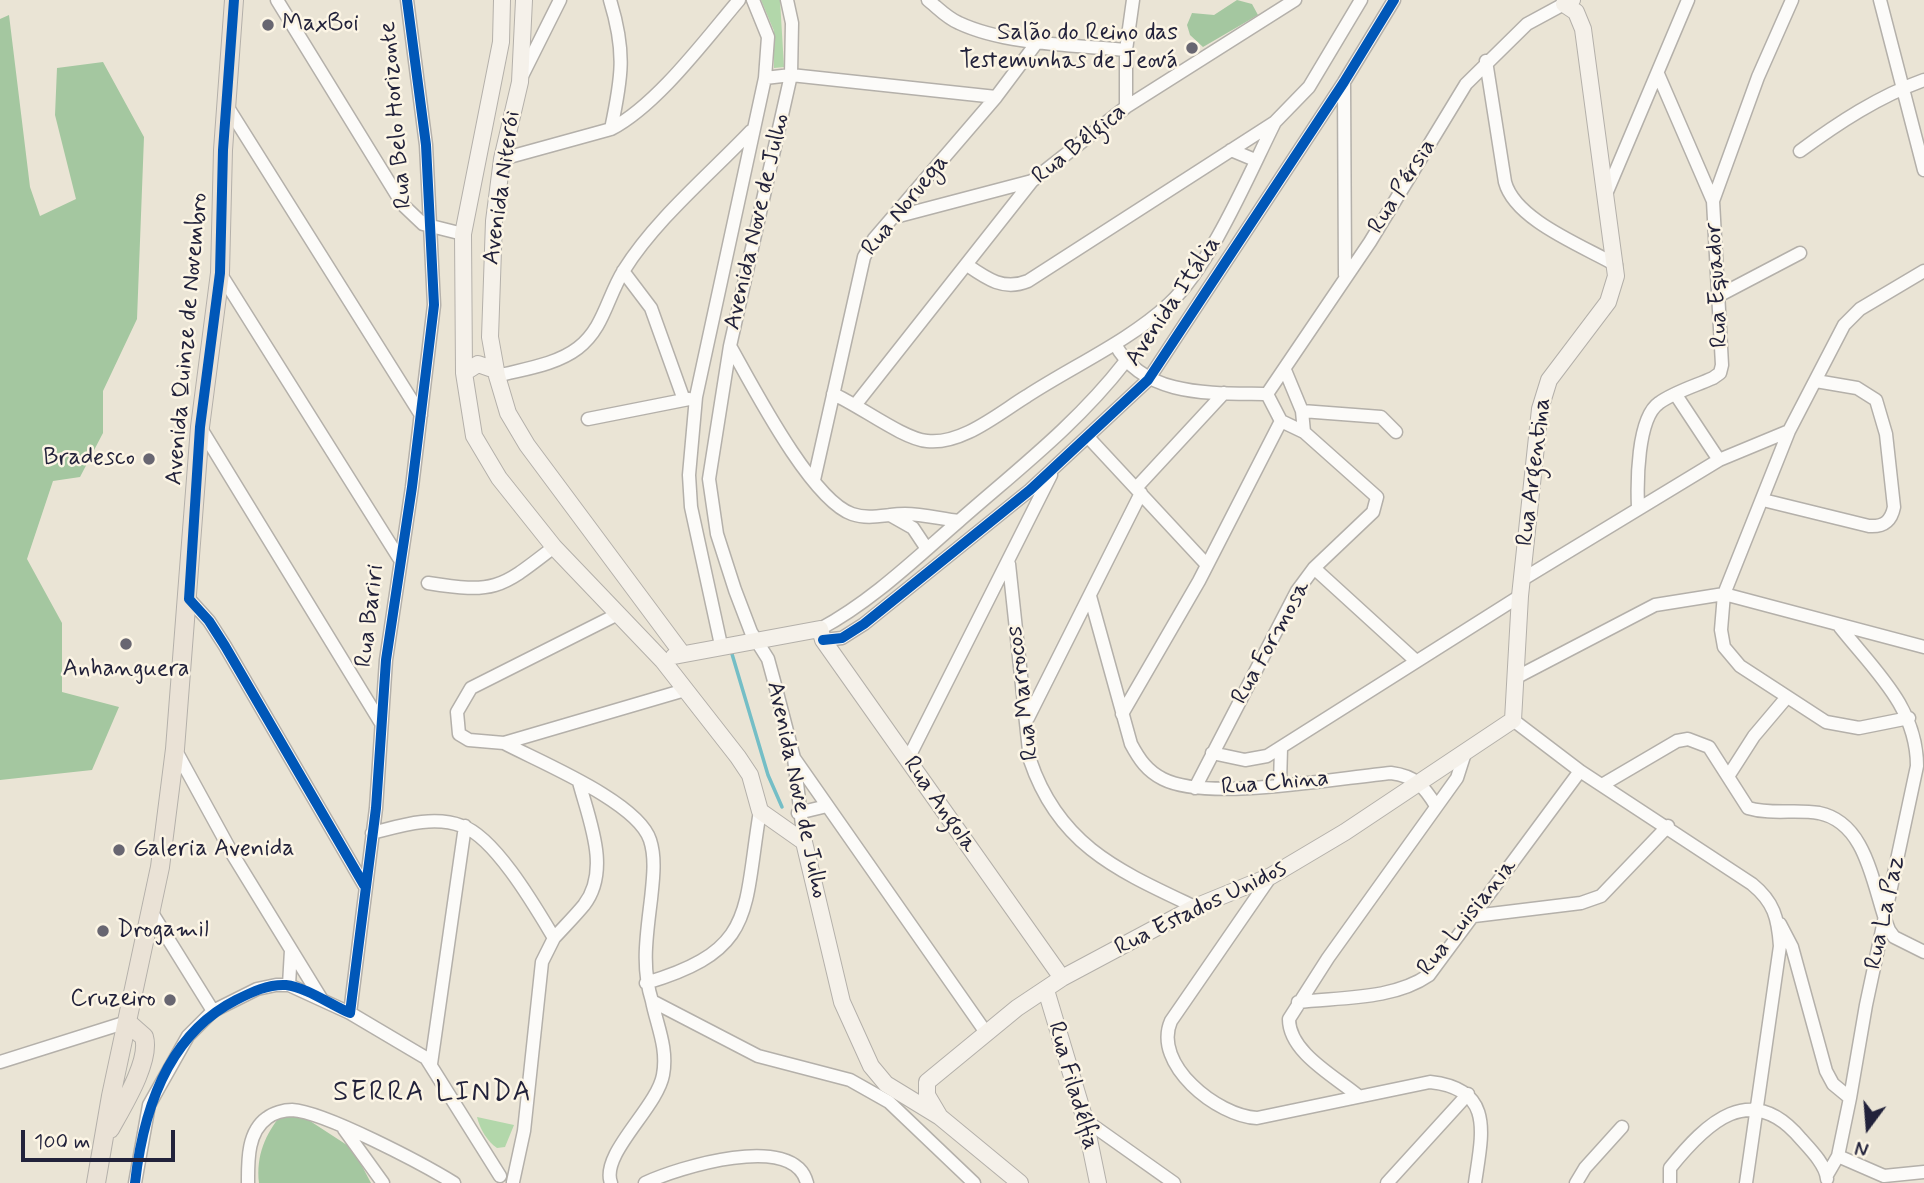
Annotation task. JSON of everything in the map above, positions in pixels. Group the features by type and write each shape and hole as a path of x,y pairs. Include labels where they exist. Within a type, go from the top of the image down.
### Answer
{"main road":[{"name":"Avenida Quinze de Novembro","path":"96,1183 127,1022 152,913 175,749 189,599 200,427 220,273 234,0"},
{"name":"Avenida Niterói","path":"502,0 501,42 463,234 464,373 474,436 482,455 554,547 616,615 663,661 750,775 760,811"},
{"name":"Avenida Niterói","path":"524,0 520,82 502,159 494,221 490,337 496,373 508,413 527,445 681,652"},
{"name":"Rua Argentina","path":"1513,720 1520,596 1538,422 1545,389 1559,363 1608,302 1614,288 1616,265 1583,29 1576,12 1564,1"},
{"path":"462,334 475,344 490,337"},
{"path":"464,373 478,363 496,373"},
{"name":"Avenida Itália","path":"663,661 681,652 757,639 822,635"},
{"name":"Rua Angola","path":"822,635 1062,978"},
{"name":"Rua Estados Unidos","path":"940,1117 926,1095 927,1082 1017,1008 1062,978 1195,907 1271,876 1421,782 1513,720"},
{"path":"760,811 804,842"},
{"name":"Avenida Nove de Julho","path":"804,842 842,1002 871,1066 893,1097 940,1117 1020,1183"},
{"name":"Rua Filadélfia","path":"1046,990 1085,1120 1098,1183"},
{"path":"102,1145 136,1078 146,1050 145,1037 127,1022"}],"street":[{"path":"276,0 403,205 416,220 463,234"},
{"name":"Rua Belo Horizonte","path":"407,0 426,145 428,225"},
{"path":"520,82 560,0"},
{"path":"610,0 621,36 622,59 611,129"},
{"path":"502,159 611,129 638,113 739,0"},
{"name":"Avenida Nove de Julho","path":"721,645 688,491 690,398 765,78 768,37 753,0"},
{"name":"Avenida Nove de Julho","path":"787,0 792,23 791,75 730,346 711,459 709,499 745,620 768,659 794,758 798,813 804,842"},
{"path":"928,0 959,23 1038,41 1126,50"},
{"path":"1126,107 1126,50 1133,0"},
{"name":"Rua Bélgica","path":"856,404 1032,181 1126,107 1295,0"},
{"path":"967,265 998,284 1014,287 1028,281 1275,122 1309,87 1361,0"},
{"name":"Avenida Itália","path":"822,635 842,638 859,628 1054,469 1148,380 1344,82 1394,0"},
{"path":"1606,194 1688,0"},
{"path":"1713,201 1758,77 1792,0"},
{"path":"1880,0 1924,170"},
{"name":"Rua Pérsia","path":"1268,394 1345,275 1370,242 1466,84 1486,61 1527,24 1564,1"},
{"name":"Rua Noruega","path":"814,480 860,266 874,239 996,97 1038,41"},
{"path":"1486,61 1505,182 1511,197 1523,212 1616,265"},
{"name":"Rua Equador","path":"1637,507 1640,456 1646,425 1657,404 1720,373 1720,295 1713,201 1658,74"},
{"path":"765,78 791,75 996,97"},
{"path":"1800,151 1835,126 1901,89 1924,80"},
{"path":"1344,82 1345,275"},
{"path":"227,106 421,415"},
{"name":"Avenida Itália","path":"1148,380 1125,362 1115,344 1161,311 1179,294 1236,202 1275,122"},
{"path":"496,373 561,358 589,340 598,327 624,271 673,213 752,131"},
{"path":"1230,150 1255,160"},
{"path":"895,217 1032,181"},
{"name":"Rua Bariri","path":"349,1013 379,780 381,724 399,558 421,415 434,305 428,225"},
{"path":"1720,295 1800,253"},
{"path":"588,419 690,398 652,308 624,271"},
{"path":"1909,718 1859,728 1826,722 1740,666 1724,647 1724,594 1788,431 1835,340 1852,317 1924,271"},
{"path":"220,273 399,558"},
{"path":"833,394 856,404 913,438 942,441 988,420 1082,360 1115,344"},
{"path":"730,346 771,421 814,480 843,510 866,517 890,515 959,521"},
{"name":"Avenida Itália","path":"822,635 927,549 1087,408 1125,362"},
{"path":"1285,370 1302,411 1304,432"},
{"path":"1122,714 1207,565 1281,421 1268,394 1183,389 1148,380"},
{"path":"1763,500 1868,526 1886,523 1892,516 1895,508 1886,434 1876,400 1857,388 1816,381"},
{"path":"1028,718 1090,596 1138,491 1224,393"},
{"path":"1676,395 1719,460"},
{"path":"1302,411 1381,417 1396,432"},
{"name":"Rua Formosa","path":"1195,788 1297,591 1314,568 1373,512 1377,502 1376,492 1304,432 1281,421"},
{"path":"200,427 381,724"},
{"path":"1522,579 1637,507 1719,460 1788,431"},
{"path":"1088,437 1207,565"},
{"path":"908,760 1009,564 1054,469"},
{"path":"890,515 913,528 927,549"},
{"path":"428,583 472,590 498,585 515,577 554,547"},
{"name":"Rua Marrocos","path":"1009,564 1028,718 1030,760 1038,785 1061,821 1108,864 1195,907"},
{"path":"1314,568 1416,660"},
{"path":"1517,677 1655,605 1724,594 1840,627 1924,647"},
{"name":"Rua China","path":"1090,596 1131,744 1142,763 1163,779 1195,788 1222,791 1391,773 1405,775 1421,782"},
{"path":"1212,753 1255,760 1281,748 1520,596"},
{"path":"189,599 209,621 225,646 364,885"},
{"path":"616,615 471,688 457,712 459,734 469,740 504,743 685,690"},
{"name":"Rua La Paz","path":"1827,1179 1838,1156 1866,1005 1917,766 1917,748 1909,718 1900,701 1840,627"},
{"path":"1729,775 1754,736 1787,697"},
{"path":"1513,720 1580,771 1668,826 1752,884 1773,907 1792,947 1826,1071 1833,1084 1850,1098"},
{"path":"1602,785 1676,741 1688,739 1709,747 1729,775 1741,801 1748,808 1819,813 1850,829 1865,858 1885,919 1894,937 1924,951"},
{"path":"504,743 579,782 633,815 650,840 653,872 646,943 646,983 665,1048 663,1074 654,1099 610,1164 611,1183"},
{"path":"1280,784 1281,748"},
{"path":"175,749 192,784 322,1000"},
{"path":"1357,1095 1309,1056 1294,1039 1289,1019 1298,1002 1457,778 1465,753"},
{"path":"794,758 987,1034"},
{"name":"Rua Luisiania","path":"1298,1002 1385,993 1418,982 1429,975 1580,771"},
{"path":"172,773 192,784"},
{"path":"503,1180 522,1144 542,962 554,937 584,904 597,875 592,832 579,782"},
{"path":"1421,782 1436,806"},
{"path":"798,813 827,806"},
{"path":"646,983 689,969 723,947 733,936 742,914 760,811"},
{"path":"372,833 433,821 465,826 501,859 554,937"},
{"path":"431,1064 465,826"},
{"path":"1474,916 1581,903 1601,896 1668,826"},
{"path":"1271,876 1171,1021 1166,1038 1171,1060 1204,1095 1231,1113 1245,1117 1257,1118 1357,1095 1430,1082 1450,1084 1474,1100 1481,1117 1475,1183"},
{"path":"152,913 213,1011"},
{"path":"1746,1183 1759,1109 1780,946 1778,920"},
{"path":"289,985 291,946"},
{"path":"135,1183 149,1105 180,1049 213,1011 257,989 289,985 349,1013 411,1047 431,1064 503,1180"},
{"path":"652,1001 758,1056 850,1080 893,1097 974,1183"},
{"path":"0,1062 127,1022"},
{"path":"850,1080 871,1066"},
{"path":"1387,1183 1468,1094"},
{"path":"1658,1183 1699,1132 1732,1112 1759,1109 1779,1118 1798,1135 1827,1179"},
{"path":"248,1183 249,1151 258,1126 268,1117 293,1110 343,1128 454,1183"},
{"path":"1085,1120 1174,1183"},
{"path":"1576,1183 1585,1168 1622,1127"},
{"path":"343,1128 383,1183"},
{"path":"1838,1156 1884,1176 1924,1172"},
{"path":"645,1183 689,1166 751,1157 791,1163 800,1168 807,1183"},
{"path":"1670,1168 1670,1183"}],"green space":[{"path":"761,0 780,0 784,67 774,68 774,31"},
{"path":"1237,0 1252,4 1258,15 1203,47 1190,35 1187,25 1192,13 1214,15"},
{"path":"9,15 30,187 40,216 76,199 55,115 57,68 103,62 144,137 137,319 103,391 103,433 80,477 53,481 27,559 62,623 62,692 119,707 92,770 0,780 0,19"},
{"path":"282,1114 307,1119 353,1149 371,1183 259,1183 263,1146"},
{"path":"477,1117 514,1125 505,1147 497,1148 490,1142"}],"waterway":[{"path":"732,654 768,775 782,807"}],"cycle path":[{"path":"234,0 223,150 220,273 200,427 189,599 209,621 225,646 364,885"},
{"path":"135,1183 144,1129 163,1078 192,1033 212,1015 248,994 279,985 302,989 350,1013 376,808 386,660 412,487 434,305 426,145 407,0"},
{"path":"823,640 842,638 864,624 1030,490 1148,380 1344,82 1394,0"}],"place":[{"name":"MaxBoi","path":"268,25"},
{"name":"Salão do Reino das Testemunhas de Jeová","path":"1192,48"},
{"name":"Bradesco","path":"149,459"},
{"name":"Anhanguera","path":"126,644"},
{"name":"Galeria Avenida","path":"119,850"},
{"name":"Drogamil","path":"103,931"},
{"name":"Cruzeiro","path":"170,1000"}],"district":[{"name":"SERRA LINDA","path":"433,1094"}]}
